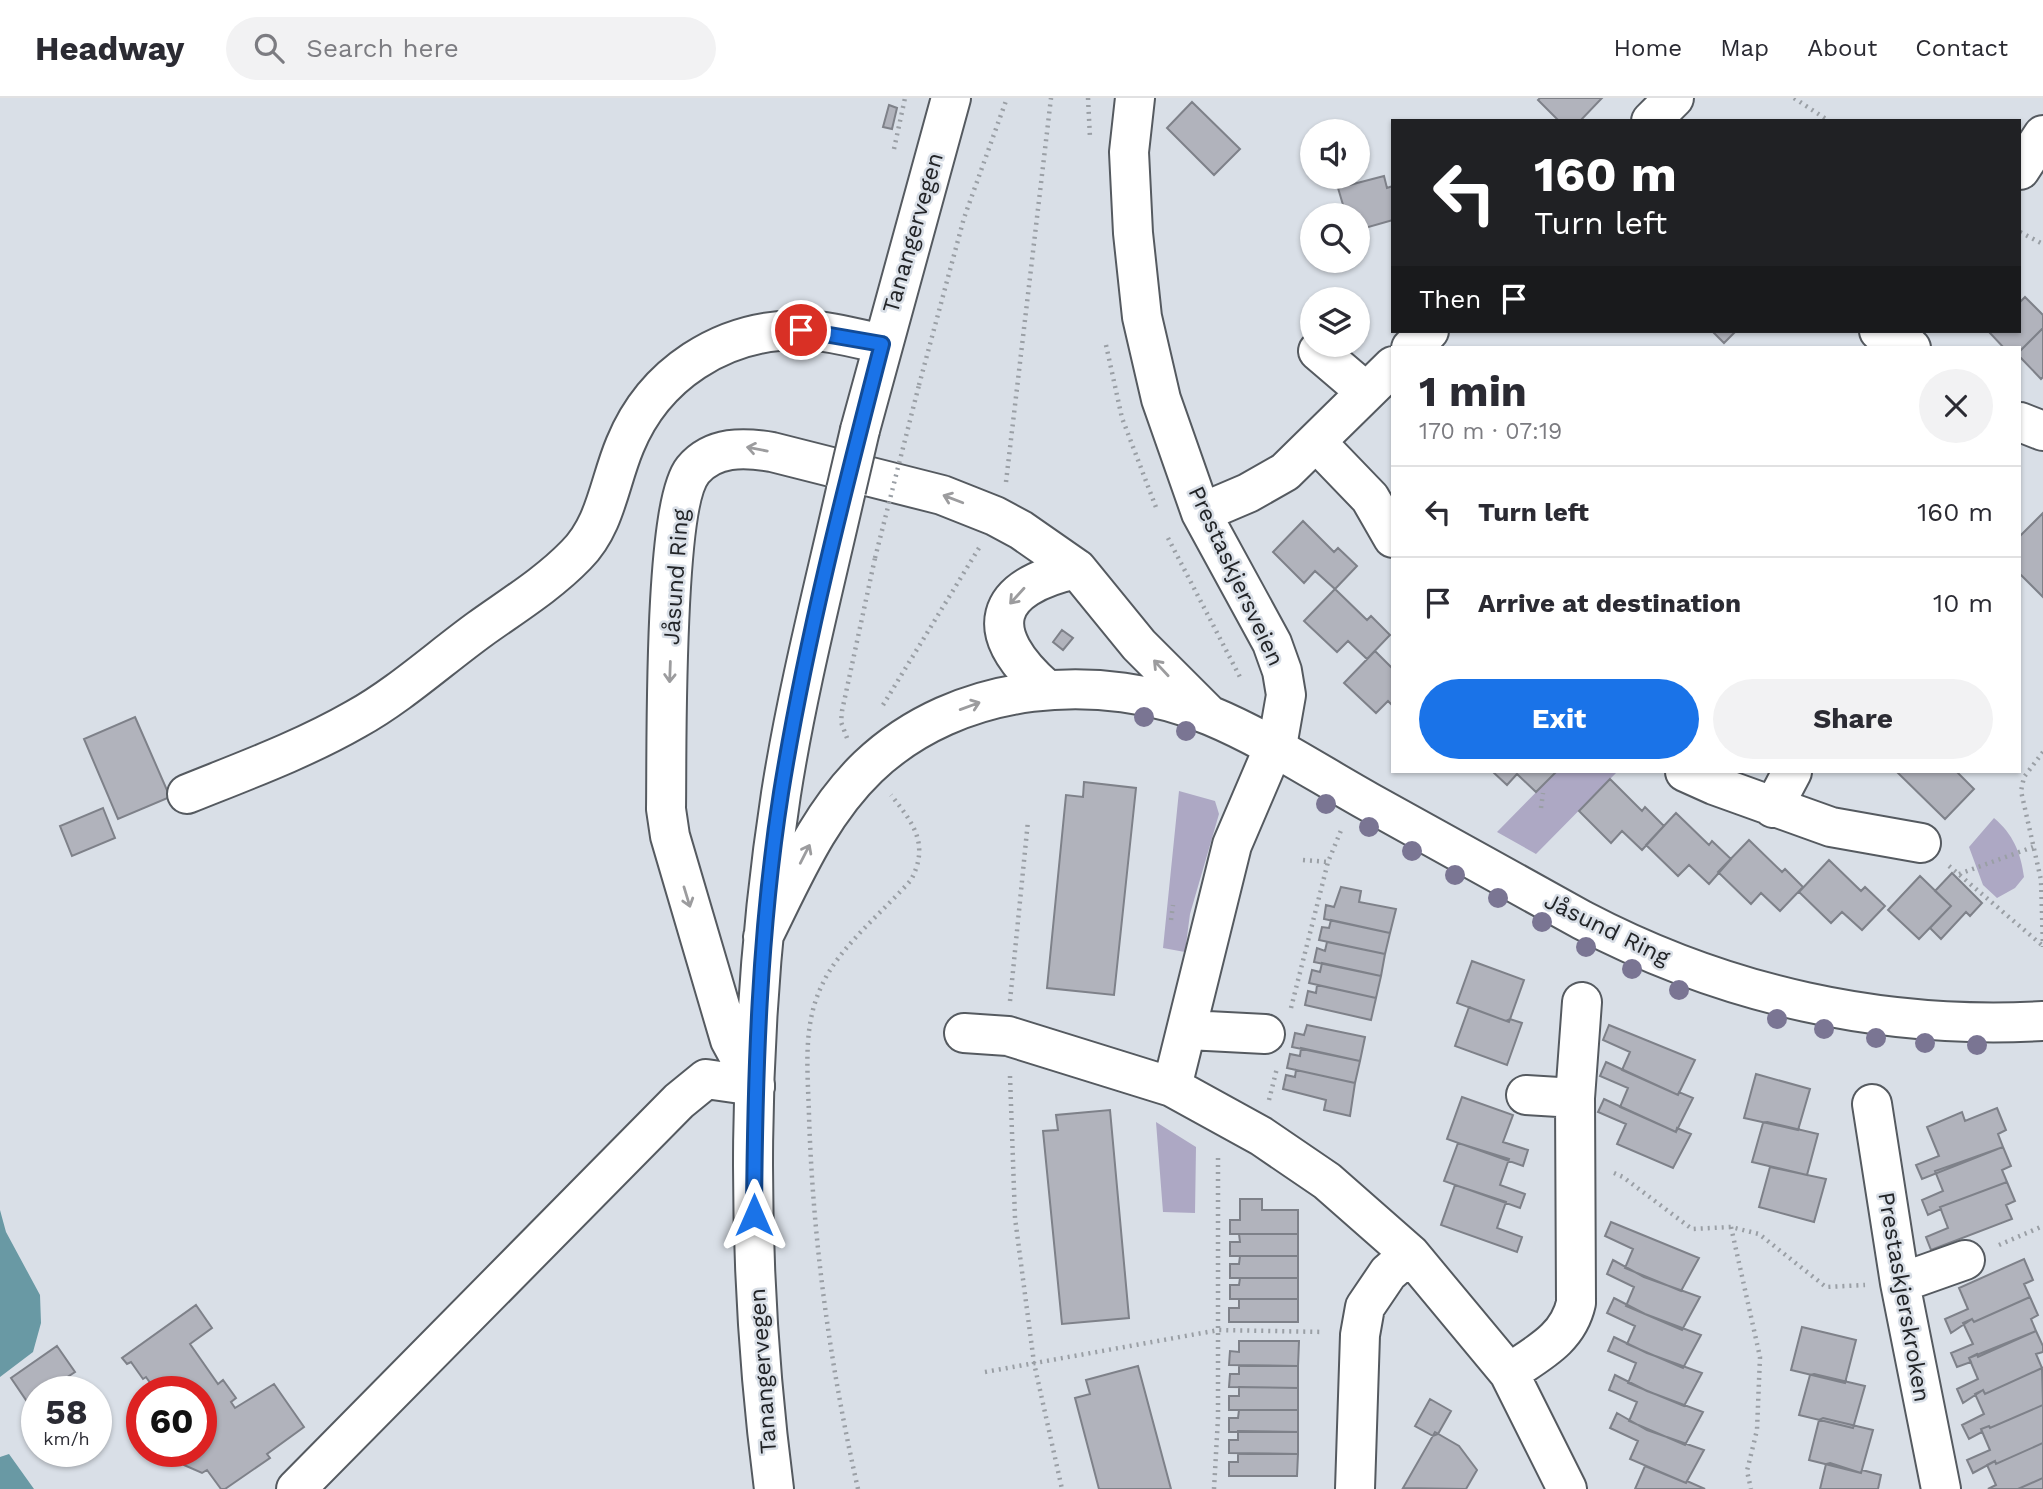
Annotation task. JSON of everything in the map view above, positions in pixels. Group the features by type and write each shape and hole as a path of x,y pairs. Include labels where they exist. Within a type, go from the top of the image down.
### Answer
{"street":[{"name":"Tanangervegen","path":"774,1489 757,1320 755,1086 763,937 781,795 795,714 860,430 951,98"},
{"name":"Prestaskjersveien","path":"1135,98 1129,152 1133,233 1142,317 1161,399 1201,513 1272,643 1282,671 1286,695 1284,720 1232,845 1172,1087"},
{"path":"1653,119 1674,98"},
{"path":"2021,168 2043,135"},
{"path":"187,794 283,755 358,719 546,581 577,555 596,531 625,445 640,417 656,393 683,368 710,351 765,332 801,330 882,344"},
{"path":"1413,346 1427,333"},
{"path":"1883,333 1907,346"},
{"path":"1201,513 1248,493 1284,472 1317,443 1380,379 1331,357"},
{"path":"2021,422 2043,431"},
{"path":"1317,443 1370,498 1391,535"},
{"name":"Jåsund Ring","path":"755,1086 730,1040 673,848 666,809 674,540 684,485 694,469 707,458 744,447 942,495 995,516 1077,569 1139,645 1210,716"},
{"path":"1046,690 1024,670 1012,650 1005,633 1006,609 1018,591 1046,576 1077,569"},
{"name":"Jåsund Ring","path":"763,937 816,832 869,766 896,745 948,714 979,702 1046,690 1101,689 1210,716 1611,935 1700,973 1795,1000 1880,1016 1994,1024 2043,1021"},
{"path":"1687,773 1773,808 1831,827 1921,843"},
{"path":"1773,808 1791,773"},
{"path":"1509,1373 1560,1337 1573,1316 1576,1303 1575,1098 1582,1002"},
{"path":"1188,1030 1278,1035"},
{"path":"964,1033 1008,1035 1172,1087 1261,1136 1327,1181 1410,1254 1509,1373 1567,1489"},
{"path":"296,1489 679,1101 706,1079 755,1086"},
{"path":"1526,1095 1575,1098"},
{"name":"Prestaskjerskroken","path":"1872,1104 1900,1283 1941,1489"},
{"path":"1355,1489 1360,1335 1365,1307 1388,1273 1410,1254"},
{"path":"1900,1283 1965,1260"}],"path":[{"path":"894,149 905,98"},
{"path":"849,741 841,722 842,710 875,558 964,218 1007,98"},
{"path":"877,716 990,529 1010,468 1051,98"},
{"path":"1794,98 1826,119"},
{"path":"2021,233 2043,244"},
{"path":"2043,752 2024,777 2021,791 2041,880 2043,946"},
{"path":"858,1489 838,1394 814,1231 807,1049 814,1006 822,983 839,959 911,880 918,867 920,837 887,789"},
{"path":"1541,808 1543,793"},
{"path":"1028,821 1012,956 1008,1035 1015,1218 1034,1363 1062,1489"},
{"path":"1268,1106 1278,1035 1328,862 1342,827"},
{"path":"1921,843 2043,946"},
{"path":"1958,874 2033,847"},
{"path":"1303,860 1328,862"},
{"path":"1214,1489 1219,1330 1217,1112"},
{"path":"1611,1172 1623,1177 1692,1229 1731,1227 1759,1234 1826,1287 1900,1283"},
{"path":"1965,1260 2043,1226"},
{"path":"1731,1227 1760,1357 1757,1430 1746,1471 1751,1489"},
{"path":"985,1372 1219,1330 1295,1330 1360,1335"}],"shaded area":[{"path":"1555,773 1616,773 1536,854 1497,832"},
{"path":"1179,791 1215,801 1219,814 1190,914 1185,952 1163,948"},
{"path":"1994,818 2015,845 2024,877 2015,888 1997,898 1983,885 1969,847"},
{"path":"1156,1122 1196,1147 1195,1213 1163,1212"}],"water":[{"path":"0,1210 6,1232 40,1295 41,1323 33,1352 0,1377"},
{"path":"9,1454 34,1489 0,1489 0,1457"}],"building":[{"path":"1602,98 1582,119 1557,119 1538,100"},
{"path":"1192,102 1240,149 1214,175 1167,128"},
{"path":"889,105 897,108 892,129 883,127"},
{"path":"1384,176 1387,188 1391,187 1391,221 1370,227 1370,203 1342,203 1338,189 1370,189 1370,180"},
{"path":"2025,297 2043,315 2043,328 2021,350 2021,346 2002,346 1990,333 2021,333 2021,301"},
{"path":"2043,328 2041,379 2021,358 2021,350"},
{"path":"1714,333 1734,333 1724,343"},
{"path":"2043,513 2043,597 2021,575 2021,535"},
{"path":"1303,521 1334,552 1338,548 1357,566 1335,589 1315,571 1304,583 1273,552"},
{"path":"1335,589 1367,620 1371,616 1390,635 1367,659 1348,641 1337,652 1304,621"},
{"path":"1062,630 1073,638 1063,650 1053,642"},
{"path":"1375,651 1391,667 1391,704 1388,701 1376,713 1344,683"},
{"path":"135,717 170,797 118,819 84,739"},
{"path":"1494,773 1555,773 1536,792 1517,774 1507,785"},
{"path":"1898,773 1958,773 1974,789 1945,819"},
{"path":"1610,779 1642,811 1645,807 1664,826 1642,850 1622,831 1611,843 1579,811"},
{"path":"1084,782 1136,788 1114,995 1047,988 1066,795 1083,797"},
{"path":"103,808 115,838 72,856 60,826"},
{"path":"1676,813 1709,845 1712,841 1731,859 1709,884 1689,865 1678,876 1646,845"},
{"path":"1749,840 1782,872 1785,869 1803,887 1780,911 1761,893 1751,904 1718,872"},
{"path":"1829,860 1861,891 1865,887 1885,906 1862,930 1842,912 1831,923 1799,892"},
{"path":"1952,873 1982,903 1970,916 1966,912 1941,939 1930,928 1951,906 1935,891"},
{"path":"1920,876 1951,906 1919,939 1888,910"},
{"path":"1341,887 1361,891 1359,902 1396,909 1390,933 1324,919 1326,905 1334,907"},
{"path":"1331,920 1390,933 1385,954 1319,940 1322,927 1329,928"},
{"path":"1327,942 1385,954 1381,976 1314,962 1317,948 1325,951"},
{"path":"1472,961 1524,980 1509,1022 1457,1003"},
{"path":"1322,963 1381,976 1376,998 1309,983 1312,970 1320,972"},
{"path":"1317,985 1376,998 1371,1020 1305,1005 1308,991 1316,993"},
{"path":"1469,1007 1506,1021 1510,1019 1522,1023 1507,1065 1455,1046"},
{"path":"1307,1025 1365,1037 1360,1061 1292,1047 1295,1033 1304,1035"},
{"path":"1609,1025 1695,1060 1678,1095 1622,1070 1630,1052 1603,1040"},
{"path":"1301,1048 1360,1061 1355,1083 1287,1068 1290,1054 1300,1056"},
{"path":"1606,1062 1678,1095 1679,1092 1693,1098 1676,1132 1620,1107 1628,1088 1600,1076"},
{"path":"1296,1070 1355,1083 1350,1116 1324,1110 1326,1100 1283,1089 1286,1075 1295,1077"},
{"path":"1756,1074 1810,1089 1798,1130 1744,1118"},
{"path":"1462,1097 1513,1115 1503,1142 1528,1150 1523,1166 1447,1139"},
{"path":"1604,1099 1676,1132 1677,1128 1691,1134 1673,1168 1617,1144 1626,1124 1598,1112"},
{"path":"1997,1108 2006,1130 1998,1134 2003,1147 1922,1179 1916,1165 1939,1156 1927,1127 1962,1112 1965,1121"},
{"path":"1110,1110 1129,1318 1062,1324 1043,1131 1058,1130 1056,1115"},
{"path":"1763,1123 1818,1134 1807,1175 1752,1162"},
{"path":"1458,1143 1509,1159 1500,1185 1525,1194 1520,1208 1444,1181"},
{"path":"2003,1147 2011,1166 2002,1170 2007,1182 1940,1207 1941,1209 1928,1215 1922,1200 1943,1191 1935,1171"},
{"path":"1770,1167 1826,1179 1814,1222 1759,1207"},
{"path":"2007,1182 2015,1201 2006,1205 2012,1219 1931,1250 1926,1237 1948,1228 1940,1207"},
{"path":"1455,1185 1506,1202 1497,1228 1522,1237 1517,1252 1441,1225"},
{"path":"1240,1199 1262,1199 1262,1210 1298,1210 1298,1234 1230,1234 1230,1220 1240,1220"},
{"path":"1611,1222 1699,1258 1681,1291 1625,1268 1633,1249 1605,1236"},
{"path":"1239,1234 1298,1234 1298,1256 1230,1256 1230,1242 1240,1242"},
{"path":"1240,1256 1298,1256 1298,1278 1230,1278 1230,1264 1239,1264"},
{"path":"2024,1259 2033,1280 2024,1284 2030,1297 1974,1322 1972,1319 1951,1333 1945,1319 1968,1309 1959,1288"},
{"path":"1613,1260 1644,1277 1700,1297 1682,1330 1626,1306 1634,1287 1607,1274"},
{"path":"1240,1278 1298,1278 1298,1299 1230,1299 1230,1285 1239,1285"},
{"path":"2030,1297 2038,1315 2031,1319 2036,1331 1978,1357 1977,1354 1969,1358 1971,1362 1957,1367 1951,1353 1973,1344 1963,1323 1972,1319 1974,1322"},
{"path":"1614,1298 1645,1314 1701,1335 1683,1368 1627,1344 1635,1326 1607,1313"},
{"path":"1239,1299 1298,1299 1298,1322 1229,1322 1229,1308 1239,1308"},
{"path":"196,1305 212,1328 190,1344 212,1376 141,1376 131,1362 127,1364 122,1358"},
{"path":"1802,1327 1856,1340 1845,1383 1791,1370"},
{"path":"2036,1331 2043,1346 2043,1352 2036,1354 2042,1368 1985,1394 1983,1390 1963,1403 1957,1389 1978,1379 1969,1358"},
{"path":"1614,1337 1647,1353 1702,1373 1684,1406 1628,1383 1636,1363 1608,1351"},
{"path":"1239,1341 1299,1341 1298,1366 1229,1365 1230,1351 1239,1352"},
{"path":"57,1346 75,1372 69,1376 21,1376 21,1393 11,1378"},
{"path":"1138,1366 1171,1489 1099,1489 1075,1398 1090,1394 1086,1380"},
{"path":"1239,1366 1298,1366 1298,1388 1229,1387 1230,1374 1239,1374"},
{"path":"2042,1368 2043,1405 1990,1428 1981,1429 1982,1432 1969,1439 1962,1425 1984,1414 1975,1394 1983,1390 1985,1394"},
{"path":"1615,1375 1647,1391 1703,1412 1685,1445 1629,1421 1637,1402 1609,1390"},
{"path":"1810,1375 1865,1386 1853,1428 1799,1415"},
{"path":"223,1380 236,1398 231,1402 235,1408 274,1384 304,1427 267,1454 270,1458 225,1489 221,1489 207,1470 202,1473 188,1467 217,1467 217,1383"},
{"path":"1239,1387 1298,1388 1298,1410 1229,1410 1229,1396 1239,1396"},
{"path":"1430,1399 1451,1411 1438,1434 1433,1436 1415,1426"},
{"path":"2043,1405 2043,1443 1996,1464 1995,1461 1973,1473 1967,1460 1990,1450 1981,1429 1990,1428"},
{"path":"1239,1410 1298,1410 1298,1432 1229,1432 1229,1418 1238,1418"},
{"path":"1617,1413 1647,1430 1704,1450 1686,1483 1630,1459 1638,1441 1610,1428"},
{"path":"1823,1418 1873,1430 1861,1473 1809,1460 1819,1420"},
{"path":"1238,1431 1298,1432 1298,1454 1229,1453 1229,1440 1238,1440"},
{"path":"1435,1432 1459,1446 1477,1470 1466,1489 1403,1488"},
{"path":"2043,1443 2043,1478 2018,1489 1988,1489 1996,1485 1987,1465 1995,1461 1996,1464"},
{"path":"1238,1454 1298,1454 1297,1476 1229,1476 1229,1462 1238,1462"},
{"path":"1826,1464 1861,1473 1862,1470 1881,1475 1878,1489 1820,1489"},
{"path":"1645,1466 1686,1483 1687,1481 1705,1489 1635,1489"},
{"path":"2043,1478 2043,1489 2018,1489"}],"route":[{"path":"754,1215 755,1086 763,937 781,795 795,714 882,344 801,330"}]}
